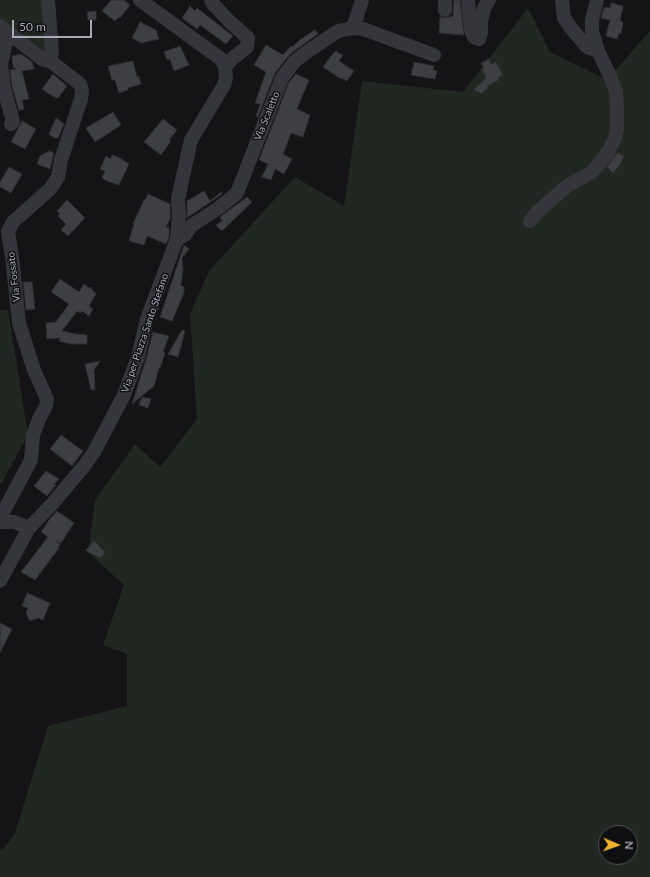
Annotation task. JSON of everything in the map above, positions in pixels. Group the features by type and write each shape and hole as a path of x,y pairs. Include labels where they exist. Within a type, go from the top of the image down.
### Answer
{"street":[{"path":"48,0 52,52 49,60"},
{"path":"140,0 221,59 225,67 226,78 224,85 191,140 178,199 179,215 177,239"},
{"path":"211,0 212,4 248,38 247,47 232,59 225,67"},
{"path":"362,0 353,28 363,29 434,55"},
{"path":"468,0 471,30 474,37 479,39 484,8 489,0"},
{"path":"562,0 564,18 571,28 587,47 598,51"},
{"path":"530,221 537,212 567,186 592,172 607,154 615,138 617,128 616,91 598,51 592,31 592,20 597,0"},
{"name":"Via Scaletto","path":"177,239 184,235 191,226 220,207 237,193 282,78 295,61 325,39 338,32 353,28"},
{"path":"5,30 7,38 1,64 4,89 13,121 11,124"},
{"name":"Via Fossato","path":"0,518 32,460 33,434 46,406 47,399 34,370 19,323 8,232 13,222 50,189 58,177 61,160 81,99 82,91 80,84 49,60 46,61 42,59 5,30"},
{"name":"Via per Piazza Santo Stefano","path":"0,581 29,528 53,503 94,452 124,395 138,357 147,319 177,239"},
{"path":"0,522 14,522 29,528"}],"shaded area":[{"path":"0,0 43,0 47,48 43,54 0,21"},
{"path":"528,8 550,52 604,78 610,76 650,31 650,877 0,877 0,850 5,847 15,833 48,726 127,706 127,654 103,645 124,585 88,552 95,500 135,444 160,467 197,419 190,314 209,271 295,177 344,206 362,81 463,92"},
{"path":"0,310 8,310 28,434 2,483 0,483"}],"building":[{"path":"111,0 124,0 130,5 120,18 119,17 115,21 102,11"},
{"path":"454,0 460,0 464,35 439,33 440,17 445,18 453,16"},
{"path":"611,3 623,6 620,20 623,23 621,34 619,33 617,39 606,36 610,20 601,18 604,7 610,8"},
{"path":"190,6 195,11 197,8 233,36 226,44 200,25 197,29 182,18"},
{"path":"96,11 96,20 88,20 87,12"},
{"path":"140,22 156,30 159,39 141,43 132,38"},
{"path":"315,30 318,34 290,54 275,73 258,117 256,116 260,104 255,103 266,72 254,65 266,45 283,55 291,46 292,47"},
{"path":"180,46 189,65 174,71 170,59 167,60 164,52"},
{"path":"336,51 343,55 339,61 354,71 347,81 342,78 341,79 323,67"},
{"path":"21,54 32,62 34,69 22,71 29,99 22,100 24,109 19,110 12,87 10,70 16,69 13,67 12,56"},
{"path":"489,59 491,64 496,62 503,75 498,78 499,80 487,86 488,88 481,94 478,91 476,92 474,89 486,78 482,69 484,68 481,63"},
{"path":"133,61 137,77 139,76 141,84 128,88 128,90 119,93 115,80 112,80 108,66"},
{"path":"414,62 434,66 433,70 437,71 435,79 411,75"},
{"path":"53,74 67,86 58,98 42,89"},
{"path":"296,74 309,80 297,109 310,115 303,137 291,133 283,154 292,159 284,174 275,169 271,180 262,177 268,164 259,160 289,82"},
{"path":"113,112 121,125 95,142 86,128"},
{"path":"56,118 64,124 58,138 54,138 49,134"},
{"path":"163,119 177,130 169,140 171,141 161,155 144,142"},
{"path":"22,121 36,129 25,149 11,142"},
{"path":"49,151 54,153 50,169 37,164 40,156"},
{"path":"617,153 624,156 619,166 613,173 607,167"},
{"path":"112,155 129,164 119,185 102,178 105,171 100,169 106,156 111,159"},
{"path":"9,167 22,174 11,193 0,187 0,182"},
{"path":"204,191 210,201 221,192 222,194 187,218 187,201"},
{"path":"148,194 170,204 170,219 166,227 169,228 169,237 166,244 147,236 144,245 129,241 133,224"},
{"path":"247,197 252,202 222,231 216,225 222,221 220,217"},
{"path":"67,200 85,218 68,236 61,230 66,224 58,216 60,214 57,211"},
{"path":"184,245 189,249 182,258 183,270 181,286 184,287 184,293 172,321 160,317"},
{"path":"60,279 79,292 84,284 89,288 90,287 96,294 89,306 93,309 89,316 82,311 80,313 77,311 62,331 87,335 87,344 70,344 59,341 60,338 47,339 46,323 56,322 69,304 51,292"},
{"path":"23,282 32,282 35,309 26,310"},
{"path":"182,330 185,331 178,357 168,354"},
{"path":"153,332 169,336 163,352 165,353 154,386 132,404 146,359"},
{"path":"100,361 94,370 95,390 91,390 85,364"},
{"path":"142,397 151,399 148,408 139,405"},
{"path":"61,435 83,451 72,466 50,449"},
{"path":"46,471 59,479 54,484 56,485 47,496 34,486"},
{"path":"57,511 74,523 61,543 56,541 60,544 59,548 35,580 21,572 48,537 41,532"},
{"path":"94,541 105,552 101,558 86,550"},
{"path":"27,593 50,603 43,620 39,618 30,621 26,613 28,608 22,606"},
{"path":"0,623 12,629 0,653"}]}
